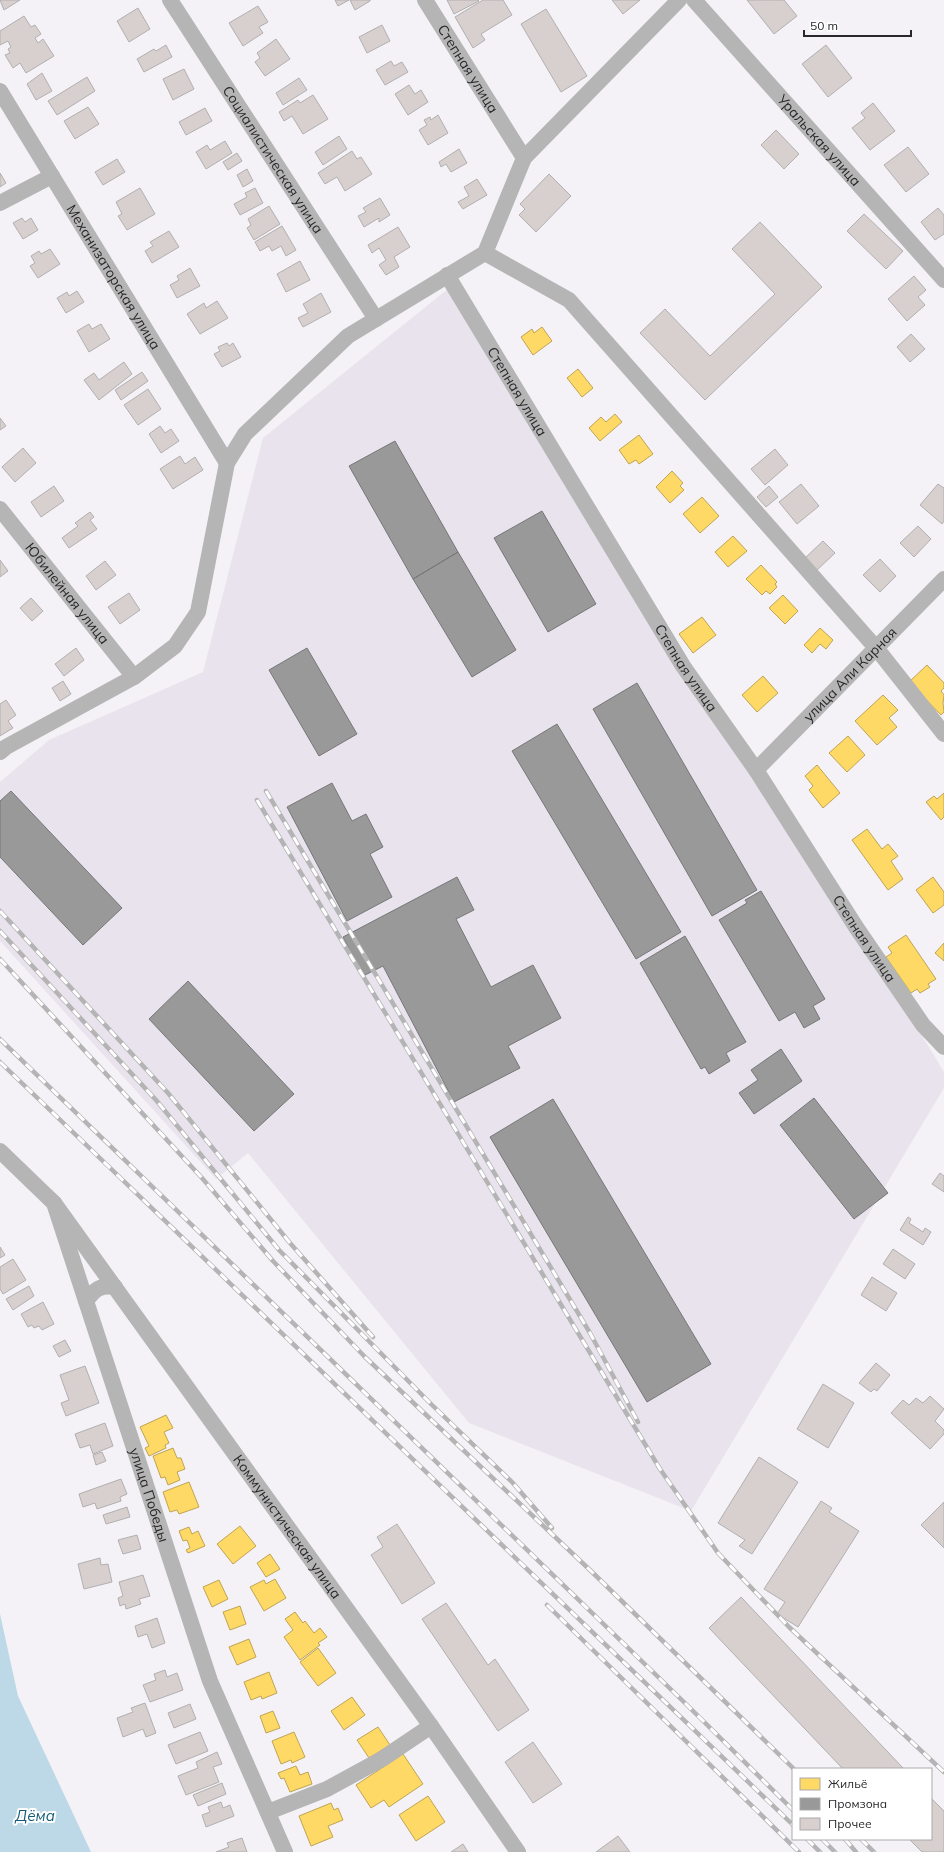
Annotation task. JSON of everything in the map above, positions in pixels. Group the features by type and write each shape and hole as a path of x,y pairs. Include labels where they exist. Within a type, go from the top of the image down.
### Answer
{"street":[{"name":"Социалистическая улица","path":"170,0 376,319"},
{"name":"Степная улица","path":"425,0 524,158"},
{"path":"0,752 6,747 134,677 175,646 198,612 227,463 244,434 348,336 485,252 524,158 679,0"},
{"name":"Уральская улица","path":"694,0 944,280"},
{"name":"Механизаторская улица","path":"0,91 227,463"},
{"path":"0,203 52,176"},
{"path":"485,252 569,300 877,649 944,734"},
{"name":"Степная улица","path":"447,275 683,666 756,770 865,940 923,1025 944,1047"},
{"name":"Юбилейная улица","path":"0,509 134,677"},
{"name":"улица Али Карная","path":"756,770 944,580"},
{"name":"улица Победы","path":"0,1151 54,1202 210,1681 285,1852"},
{"name":"Коммунистическая улица","path":"54,1202 431,1726 518,1852"},
{"path":"86,1301 95,1289 105,1286 115,1287"},
{"path":"268,1812 327,1789 382,1760 431,1726"}],"shaded area":[{"path":"449,288 856,927 944,1072 944,1088 691,1511 469,1423 248,1153 216,1179 0,941 0,782 49,740 203,672 263,438"}],"water":[{"name":"Дёма","path":"0,1614 18,1696 91,1852 0,1852"}],"building: Жильё":[{"path":"542,327 552,341 533,355 521,337 532,329 534,333"},
{"path":"578,369 593,388 582,397 567,378"},
{"path":"615,414 622,422 600,441 589,428 601,417 606,422"},
{"path":"639,435 653,454 639,464 636,460 629,464 619,450"},
{"path":"672,471 683,483 680,486 684,490 670,503 656,487"},
{"path":"702,497 719,516 700,533 683,514"},
{"path":"733,536 747,551 728,567 715,552"},
{"path":"761,565 777,582 775,584 777,587 770,594 766,591 762,595 746,579"},
{"path":"783,595 798,611 785,624 769,608"},
{"path":"702,617 716,635 693,653 679,634"},
{"path":"820,628 833,640 826,649 820,644 812,653 804,645"},
{"path":"927,665 944,683 944,688 941,691 944,695 944,712 941,715 909,682"},
{"path":"763,676 778,693 757,712 742,695"},
{"path":"883,695 898,710 889,718 897,727 877,745 855,721"},
{"path":"848,736 865,755 847,772 829,753"},
{"path":"817,765 840,793 823,808 809,790 813,786 805,776"},
{"path":"944,793 944,817 941,820 926,802 934,796 937,799"},
{"path":"867,829 882,849 888,844 898,856 891,861 903,879 888,890 852,840"},
{"path":"933,877 944,892 944,905 933,913 916,890"},
{"path":"906,935 936,979 928,984 930,987 920,993 917,989 911,993 886,957 892,953 888,947"},
{"path":"944,943 944,961 935,953"},
{"path":"166,1415 173,1428 164,1432 169,1443 165,1445 166,1448 149,1456 145,1448 149,1446 140,1427"},
{"path":"173,1448 177,1458 181,1458 185,1469 177,1472 180,1480 168,1485 165,1477 161,1478 153,1456"},
{"path":"189,1482 199,1507 179,1514 177,1510 170,1512 163,1492"},
{"path":"240,1526 256,1546 233,1564 217,1544"},
{"path":"189,1527 192,1534 198,1531 205,1546 188,1553 186,1550 190,1548 187,1540 183,1541 179,1531"},
{"path":"270,1554 280,1569 266,1577 257,1563"},
{"path":"275,1579 286,1598 264,1611 250,1587 264,1580 266,1584"},
{"path":"219,1580 228,1599 212,1607 203,1587"},
{"path":"240,1606 246,1624 230,1630 223,1612"},
{"path":"295,1612 303,1623 305,1621 314,1633 320,1628 327,1637 318,1643 320,1645 300,1660 284,1637 293,1630 285,1619"},
{"path":"249,1639 256,1657 237,1665 229,1647"},
{"path":"318,1648 336,1673 318,1686 300,1662"},
{"path":"269,1672 277,1693 262,1699 261,1696 251,1700 244,1682"},
{"path":"352,1697 365,1715 344,1730 331,1711"},
{"path":"273,1711 280,1728 266,1733 260,1716"},
{"path":"378,1727 390,1745 369,1758 357,1740"},
{"path":"294,1732 305,1757 292,1763 291,1760 281,1764 272,1741"},
{"path":"403,1754 423,1784 389,1807 384,1800 371,1808 356,1785"},
{"path":"296,1766 300,1775 308,1772 312,1784 290,1792 284,1778 281,1779 278,1773"},
{"path":"428,1796 445,1822 416,1841 399,1815"},
{"path":"331,1803 334,1810 338,1808 343,1820 328,1826 333,1837 311,1846 299,1816"}],"building: Промзона":[{"path":"395,441 458,552 413,579 349,466"},
{"path":"542,511 596,604 548,632 494,538"},
{"path":"458,552 516,650 472,677 413,579"},
{"path":"307,648 357,734 319,756 269,670"},
{"path":"637,683 757,890 712,916 593,709"},
{"path":"557,724 681,932 636,959 512,751"},
{"path":"332,783 352,821 366,814 383,847 370,854 392,897 347,921 287,807"},
{"path":"11,791 122,908 83,945 0,857 0,801"},
{"path":"457,877 474,910 456,919 491,987 533,965 561,1018 508,1046 520,1068 454,1102 383,966 363,976 343,937"},
{"path":"761,891 825,999 813,1006 820,1019 804,1028 795,1012 779,1021 719,920 747,903 745,900"},
{"path":"685,936 746,1042 726,1053 730,1061 709,1074 705,1067 701,1069 640,963"},
{"path":"188,981 294,1094 254,1131 149,1019"},
{"path":"781,1049 802,1081 754,1114 739,1093 758,1080 751,1070"},
{"path":"814,1098 888,1193 854,1219 780,1125"},
{"path":"553,1099 711,1364 647,1402 490,1137"}],"building: Прочее":[{"path":"0,0 20,0 4,10"},
{"path":"335,0 349,0 338,6"},
{"path":"350,0 370,0 370,1 355,10"},
{"path":"447,0 478,0 479,1 454,14"},
{"path":"483,0 503,0 512,15 481,34 485,40 473,48 455,17"},
{"path":"612,0 640,0 623,14"},
{"path":"747,0 784,0 797,16 774,34"},
{"path":"258,6 268,22 259,27 263,33 243,46 229,23"},
{"path":"138,8 150,29 129,42 117,21"},
{"path":"546,9 587,76 561,92 521,24"},
{"path":"24,16 31,27 35,25 41,34 35,38 38,43 43,39 54,56 26,73 20,63 13,68 5,55 10,53 8,49 11,47 8,41 0,45 0,31"},
{"path":"382,25 390,41 367,53 359,37"},
{"path":"276,39 290,59 265,76 255,62 260,58 257,53"},
{"path":"166,45 172,57 144,72 137,59 154,49 156,51"},
{"path":"826,45 852,78 828,97 802,64"},
{"path":"391,61 394,66 402,62 408,72 385,85 376,70"},
{"path":"184,69 194,89 173,100 163,79"},
{"path":"42,73 52,91 36,100 27,84"},
{"path":"87,77 95,91 57,115 48,101"},
{"path":"299,78 307,90 283,105 276,93"},
{"path":"409,85 415,94 421,90 428,102 408,115 395,94"},
{"path":"313,95 328,119 303,134 292,116 284,121 279,112 298,100 300,103"},
{"path":"873,103 895,131 870,150 852,128 865,118 861,113"},
{"path":"88,107 99,124 75,139 64,121"},
{"path":"205,108 212,121 186,135 179,122"},
{"path":"438,115 448,133 428,145 419,130 427,125 424,120 430,117 431,120"},
{"path":"776,130 799,154 784,169 761,145"},
{"path":"339,136 347,149 323,165 315,152"},
{"path":"225,141 232,153 206,169 196,152 207,145 210,150"},
{"path":"908,147 929,174 906,192 884,165"},
{"path":"459,149 467,163 451,172 446,164 441,167 439,162"},
{"path":"352,151 357,159 361,157 372,174 345,191 337,177 325,184 318,173"},
{"path":"237,153 242,161 228,170 223,162"},
{"path":"117,159 125,172 103,185 95,172"},
{"path":"247,169 253,181 243,187 237,175"},
{"path":"0,173 6,183 0,187"},
{"path":"549,174 571,196 536,232 519,215 525,209 520,204"},
{"path":"477,179 487,195 463,209 458,202 469,196 464,187"},
{"path":"140,188 155,214 127,230 118,216 122,214 116,202"},
{"path":"255,188 263,203 240,215 234,204 247,197 245,193"},
{"path":"380,198 390,215 379,222 379,218 364,227 358,216 366,212 363,208"},
{"path":"269,206 280,224 254,240 247,228 251,225 248,219"},
{"path":"938,208 944,215 944,234 935,240 921,222"},
{"path":"864,214 903,251 886,269 847,231"},
{"path":"22,218 25,222 31,218 38,230 23,239 13,223"},
{"path":"760,222 822,287 705,400 640,333 665,309 710,356 775,294 732,249"},
{"path":"282,226 296,250 286,256 281,246 272,251 269,246 260,251 255,242"},
{"path":"398,227 410,247 394,257 399,267 386,275 379,265 386,260 379,248 372,253 368,245"},
{"path":"169,231 179,247 152,263 145,251 153,246 150,242"},
{"path":"50,249 60,264 38,278 30,266 35,263 31,256 39,251 41,254"},
{"path":"300,261 310,280 286,292 277,274"},
{"path":"190,268 200,286 177,298 170,285 179,280 177,276"},
{"path":"914,276 926,290 918,297 925,305 907,321 888,299"},
{"path":"77,291 84,302 66,313 57,298 67,292 69,296"},
{"path":"321,293 331,312 303,327 298,318 308,313 303,304"},
{"path":"217,301 228,318 200,334 187,314 204,303 206,308"},
{"path":"89,324 92,329 101,324 110,339 89,352 77,331"},
{"path":"911,334 925,349 910,362 897,347"},
{"path":"227,343 229,346 233,343 241,357 222,367 214,354 220,351 218,347"},
{"path":"124,362 132,374 99,400 84,380 94,373 99,380"},
{"path":"142,372 148,381 121,400 115,390"},
{"path":"148,389 161,409 138,425 124,405"},
{"path":"0,418 6,426 0,430"},
{"path":"160,426 165,433 171,429 179,441 161,453 149,434"},
{"path":"23,448 36,463 15,482 2,467"},
{"path":"775,449 788,465 765,485 751,469"},
{"path":"180,456 185,464 195,457 203,470 173,489 160,469"},
{"path":"801,484 819,506 797,524 779,502"},
{"path":"938,484 944,488 944,521 942,524 920,505"},
{"path":"54,486 64,501 41,517 31,502"},
{"path":"769,486 778,497 766,507 757,497"},
{"path":"90,512 94,517 90,520 97,529 69,548 62,538 78,526 75,523"},
{"path":"918,526 931,539 914,557 900,543"},
{"path":"823,541 835,553 817,570 805,558"},
{"path":"880,559 896,576 880,592 863,575"},
{"path":"0,560 8,571 0,577"},
{"path":"105,561 116,575 96,590 86,576"},
{"path":"129,593 140,610 120,624 108,607"},
{"path":"31,598 43,611 32,621 20,608"},
{"path":"76,648 84,660 64,676 55,664"},
{"path":"63,681 71,694 60,701 52,688"},
{"path":"6,700 16,715 8,721 13,728 0,736 0,704"},
{"path":"940,1173 944,1176 944,1192 932,1184"},
{"path":"908,1217 911,1219 909,1223 923,1232 925,1228 931,1232 923,1245 900,1230"},
{"path":"0,1247 5,1255 0,1258"},
{"path":"893,1249 915,1264 905,1279 883,1264"},
{"path":"13,1259 26,1280 3,1294 0,1289 0,1267"},
{"path":"872,1277 897,1293 886,1311 861,1295"},
{"path":"29,1286 34,1296 13,1310 6,1299"},
{"path":"43,1302 54,1324 42,1330 39,1326 34,1328 32,1325 28,1327 21,1314"},
{"path":"65,1340 71,1351 59,1357 53,1346"},
{"path":"876,1363 890,1375 877,1391 874,1389 871,1392 859,1383"},
{"path":"85,1366 99,1403 66,1416 61,1403 69,1400 60,1375"},
{"path":"823,1384 854,1403 828,1448 797,1429"},
{"path":"930,1396 944,1409 935,1421 944,1430 944,1434 930,1449 891,1413 903,1400 909,1405 916,1398 923,1403"},
{"path":"105,1423 113,1446 93,1454 90,1445 80,1448 75,1434"},
{"path":"102,1452 106,1461 96,1465 93,1455"},
{"path":"759,1457 798,1482 752,1554 739,1546 745,1540 718,1523"},
{"path":"121,1479 127,1494 120,1497 121,1501 97,1509 95,1503 83,1507 79,1494"},
{"path":"821,1501 832,1508 829,1512 859,1531 798,1627 777,1614 785,1602 764,1589"},
{"path":"944,1502 944,1548 921,1525"},
{"path":"127,1507 130,1517 106,1524 103,1515"},
{"path":"397,1524 435,1583 402,1604 371,1555 383,1547 377,1537"},
{"path":"137,1535 141,1549 123,1554 118,1540"},
{"path":"100,1558 101,1565 108,1564 112,1582 84,1589 78,1564"},
{"path":"143,1575 150,1596 139,1599 141,1604 126,1609 125,1604 120,1606 118,1598 123,1596 119,1582"},
{"path":"741,1597 903,1768 842,1768 709,1628"},
{"path":"446,1603 488,1665 495,1659 529,1710 498,1731 422,1619"},
{"path":"157,1618 165,1643 152,1648 147,1634 138,1637 135,1626"},
{"path":"165,1670 167,1677 177,1673 183,1690 150,1702 143,1685 156,1680 154,1674"},
{"path":"145,1703 156,1733 146,1737 143,1729 123,1737 117,1718 133,1712 131,1708"},
{"path":"190,1704 196,1719 174,1728 168,1713"},
{"path":"200,1732 208,1751 176,1764 168,1745"},
{"path":"533,1742 562,1784 533,1803 505,1762"},
{"path":"217,1752 222,1764 213,1767 219,1782 186,1795 178,1776 198,1768 196,1762"},
{"path":"222,1783 226,1794 198,1806 193,1795"},
{"path":"932,1799 944,1811 944,1852 922,1852 910,1840 932,1840"},
{"path":"221,1802 223,1808 230,1805 234,1816 206,1827 202,1815 210,1812 208,1807"},
{"path":"618,1836 630,1852 596,1852"},
{"path":"242,1838 247,1852 216,1852 229,1847 227,1843"},
{"path":"463,1844 468,1852 451,1852"}],"railway":[{"path":"266,791 590,1333 638,1422"},
{"path":"257,800 660,1469 718,1553 789,1627 944,1772"},
{"path":"0,911 168,1093 290,1243 373,1337"},
{"path":"0,931 156,1100 279,1250 431,1404 512,1482 552,1528"},
{"path":"0,959 202,1178 273,1261 365,1357 591,1571 793,1768"},
{"path":"0,1039 687,1705 792,1809"},
{"path":"0,1062 792,1824"},
{"path":"547,1605 799,1852"},
{"path":"808,1840 820,1852"},
{"path":"823,1840 835,1852"},
{"path":"846,1840 856,1852"},
{"path":"862,1840 874,1852"}]}
